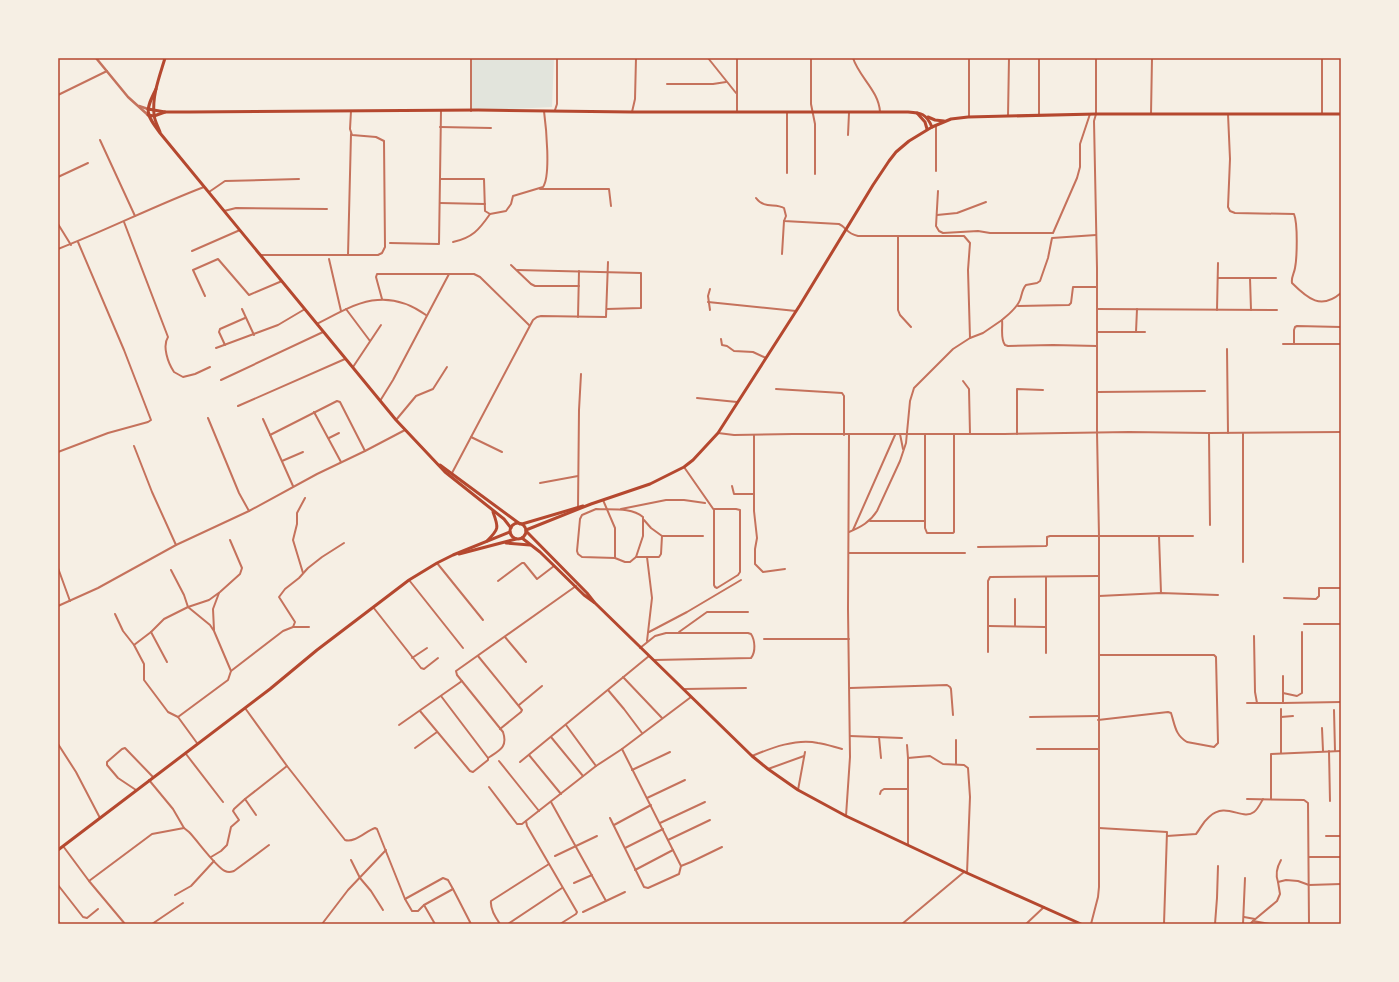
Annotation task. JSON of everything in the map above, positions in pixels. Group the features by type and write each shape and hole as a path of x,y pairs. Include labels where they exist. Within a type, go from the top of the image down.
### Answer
{"main road":[{"path":"165,58 156,89 148,109 148,115 162,136 380,402 444,472 506,521 513,537 516,539"},
{"path":"156,89 154,116 162,136"},
{"path":"148,109 165,112 555,111 917,113 935,120 945,121"},
{"path":"148,115 154,116 165,112"},
{"path":"917,113 925,122 928,129"},
{"path":"453,555 522,538 526,531 591,504 650,484 684,467 704,449 718,433 796,311 881,172 896,152 909,141 936,125 945,121 969,116 1228,113 1341,114"},
{"path":"927,116 932,127"},
{"path":"438,464 521,524 526,531 587,592 595,603"},
{"path":"58,850 244,707 270,689 317,650 409,580 453,555 486,542 510,530 514,525 591,504"},
{"path":"486,542 498,528 498,523 493,510"},
{"path":"522,538 595,603 640,648 685,689 752,756 798,790 846,816 1082,924"},
{"path":"498,544 532,546"}],"street":[{"path":"96,58 128,97 148,115"},
{"path":"470,58 471,111"},
{"path":"555,111 557,102 558,58"},
{"path":"632,112 635,99 636,58"},
{"path":"708,58 737,94"},
{"path":"737,58 737,112"},
{"path":"811,58 811,104 815,124 815,174"},
{"path":"853,58 856,66 875,96 880,113"},
{"path":"969,58 969,116"},
{"path":"1008,116 1009,58"},
{"path":"1039,58 1039,116"},
{"path":"1091,924 1099,893 1099,536 1094,121 1096,114 1096,58"},
{"path":"1151,114 1152,58"},
{"path":"1322,58 1322,114"},
{"path":"58,95 107,71"},
{"path":"667,84 713,84 726,82"},
{"path":"138,106 148,109"},
{"path":"348,255 351,111"},
{"path":"390,243 439,244 441,111"},
{"path":"440,179 484,179 485,211 486,213 490,214 506,211 511,204 513,196 543,187 547,179 544,111"},
{"path":"787,113 787,173"},
{"path":"848,135 849,113"},
{"path":"1228,113 1230,159 1228,207 1230,211 1235,213 1294,214 1296,219 1296,248 1295,270 1292,284 1312,300 1317,302 1330,300 1341,293"},
{"path":"938,191 936,226 939,231 943,233 978,230 990,233 1052,233 1077,178 1080,167 1080,144 1090,114"},
{"path":"936,125 936,171"},
{"path":"440,127 491,128"},
{"path":"261,255 378,255 382,253 385,247 384,140 376,137 354,136 351,132"},
{"path":"100,140 135,216"},
{"path":"58,177 88,163"},
{"path":"208,192 225,181 299,179"},
{"path":"58,249 78,242 204,187"},
{"path":"537,189 609,189 611,206"},
{"path":"756,198 763,205 780,206 784,208 786,216 784,221 782,254"},
{"path":"937,215 957,212 986,202"},
{"path":"440,203 485,204"},
{"path":"224,211 236,208 327,209"},
{"path":"453,242 473,235 490,214"},
{"path":"784,221 839,224 851,235 858,236 963,236 969,242 968,276 970,338"},
{"path":"124,222 168,337 165,341 166,351 174,372 183,377 195,374 210,367"},
{"path":"58,224 70,244"},
{"path":"192,251 240,230"},
{"path":"849,532 862,527 870,521 877,511 904,450 908,434 910,401 914,388 953,349 970,338 983,333 1002,320 1017,306 1026,285 1040,281 1048,258 1052,238 1096,235"},
{"path":"898,236 898,310 900,315 911,328"},
{"path":"58,452 108,433 151,420 124,350 78,242"},
{"path":"205,296 193,270 218,259 249,295 282,281"},
{"path":"329,259 341,311"},
{"path":"452,473 530,326 537,317 604,318 607,315 608,262"},
{"path":"1217,310 1218,263"},
{"path":"511,265 535,286 579,286"},
{"path":"517,270 608,271 641,273 640,309 607,309"},
{"path":"578,317 579,271"},
{"path":"382,299 376,277 377,274 474,274 480,276 530,326"},
{"path":"380,402 449,274"},
{"path":"1218,278 1276,278"},
{"path":"1250,278 1251,310"},
{"path":"1017,306 1069,305 1071,303 1073,287 1097,287"},
{"path":"710,289 708,302 710,310"},
{"path":"317,324 341,311 364,302 382,299 409,304 426,315"},
{"path":"708,302 796,311"},
{"path":"242,309 254,334"},
{"path":"216,348 278,325 305,309"},
{"path":"346,309 370,342"},
{"path":"1097,309 1277,310"},
{"path":"1136,332 1137,309"},
{"path":"225,345 220,329 245,318"},
{"path":"1002,320 1003,343 1005,345 1097,346"},
{"path":"352,368 381,325"},
{"path":"1294,344 1295,327 1341,327"},
{"path":"221,380 323,332"},
{"path":"1097,332 1145,332"},
{"path":"721,339 722,345 733,350 757,353 766,358"},
{"path":"1283,344 1341,344"},
{"path":"1227,348 1228,433"},
{"path":"238,406 345,358"},
{"path":"396,420 416,396 433,389 447,367"},
{"path":"578,507 581,374"},
{"path":"963,381 969,389 970,434"},
{"path":"1017,434 1017,388 1043,390"},
{"path":"776,389 842,393 844,396 844,435"},
{"path":"1097,392 1205,391"},
{"path":"697,398 738,402"},
{"path":"270,435 330,404 339,401 365,451"},
{"path":"314,412 341,462"},
{"path":"208,418 248,511"},
{"path":"263,419 293,486"},
{"path":"58,606 98,588 176,545 248,511 293,486 405,430"},
{"path":"718,433 728,435 848,435 1097,432 1341,432"},
{"path":"329,438 339,433"},
{"path":"1209,433 1210,525"},
{"path":"1243,433 1243,562"},
{"path":"853,531 895,434"},
{"path":"900,434 904,450"},
{"path":"925,434 925,521 927,533 954,532 954,434"},
{"path":"754,435 754,511 757,538 754,564 762,572 785,569"},
{"path":"846,816 850,757 848,435"},
{"path":"471,437 502,452"},
{"path":"134,446 152,492 176,545"},
{"path":"282,462 303,452"},
{"path":"684,467 714,509 714,585 717,588 738,575 740,572 740,510 736,508 714,509"},
{"path":"540,483 578,476"},
{"path":"732,486 734,494 754,494"},
{"path":"303,573 293,540 297,524 297,513 305,498"},
{"path":"603,500 616,528 615,558"},
{"path":"618,510 666,500 684,500 705,503"},
{"path":"643,519 643,536 636,557 630,562 625,562 615,558 582,556 578,554 580,519 582,515 596,509 632,511 638,513 650,527 662,536 703,536"},
{"path":"870,521 925,521"},
{"path":"636,557 660,556 662,536"},
{"path":"978,547 1046,546 1047,537 1050,536 1193,536"},
{"path":"1159,536 1161,593"},
{"path":"134,645 151,632 164,619 188,607 209,600 234,581 240,574 242,568 230,540"},
{"path":"293,627 295,622 279,597 285,589 299,578 308,568 344,543"},
{"path":"849,553 965,554"},
{"path":"646,642 649,632 652,598 647,557"},
{"path":"437,563 483,620"},
{"path":"498,580 522,563 537,579 554,566"},
{"path":"58,568 70,601"},
{"path":"171,570 184,595 188,607 210,625 214,631 231,671"},
{"path":"988,652 988,578 1098,576"},
{"path":"1046,577 1046,653"},
{"path":"409,580 463,648"},
{"path":"649,632 687,612 741,580"},
{"path":"420,711 470,772 473,772 488,760 488,758 500,750 504,744 505,739 503,732 457,675 456,671 576,586"},
{"path":"1284,598 1316,599 1319,596 1319,588 1341,588"},
{"path":"214,631 213,609 220,592"},
{"path":"1098,596 1161,593 1218,595"},
{"path":"1015,599 1015,626"},
{"path":"373,607 422,669 438,658"},
{"path":"678,633 707,612 748,612"},
{"path":"115,614 123,631 134,645 144,664 144,680 168,712 178,717 197,743"},
{"path":"1304,624 1341,624"},
{"path":"989,626 1046,627"},
{"path":"178,717 228,680 231,671 284,631 293,627 309,627"},
{"path":"151,632 167,662"},
{"path":"1283,693 1297,696 1302,693 1302,632"},
{"path":"640,648 646,642 659,634 751,634 754,640 754,654 751,658 654,660"},
{"path":"1254,636 1255,692 1257,703"},
{"path":"505,637 526,662"},
{"path":"764,639 849,639"},
{"path":"412,658 427,648"},
{"path":"1098,720 1168,712 1171,713 1178,735 1187,742 1214,748 1218,743 1216,657 1214,655 1099,655"},
{"path":"478,656 522,710 522,712 500,729"},
{"path":"520,762 649,656"},
{"path":"1282,676 1283,703"},
{"path":"623,677 662,718"},
{"path":"399,725 462,681"},
{"path":"850,688 947,685 951,689 953,714"},
{"path":"519,705 542,686"},
{"path":"685,689 746,688"},
{"path":"608,690 624,708 642,733"},
{"path":"441,696 488,758"},
{"path":"489,787 517,824 520,824 692,696"},
{"path":"1247,703 1341,702"},
{"path":"244,707 287,766 316,801 345,840 350,841 375,828 378,831 405,899 412,911 418,911 424,905 453,889"},
{"path":"1281,709 1281,753"},
{"path":"1334,710 1335,751"},
{"path":"1030,717 1098,716"},
{"path":"1281,717 1293,716"},
{"path":"566,725 596,766"},
{"path":"1322,728 1323,751"},
{"path":"415,748 437,732"},
{"path":"850,736 902,738"},
{"path":"551,737 583,777"},
{"path":"879,737 881,758"},
{"path":"956,740 956,764"},
{"path":"752,756 785,745 797,743 817,742 842,749"},
{"path":"58,744 76,772 100,818"},
{"path":"907,745 908,845"},
{"path":"136,790 118,778 107,765 107,762 122,748 125,748 153,777"},
{"path":"610,818 644,886 648,888 679,874 681,866 622,749"},
{"path":"1037,749 1098,749"},
{"path":"1329,751 1330,802"},
{"path":"1271,799 1270,756 1273,753 1341,751"},
{"path":"632,770 670,752"},
{"path":"798,790 805,752"},
{"path":"185,753 223,802"},
{"path":"529,755 562,794"},
{"path":"768,769 804,756"},
{"path":"902,924 966,872 970,830 968,768 964,765 943,764 930,756 908,758"},
{"path":"499,760 539,811"},
{"path":"211,857 227,845 232,827 239,820 233,810 287,766"},
{"path":"149,780 173,808 184,828 225,871 232,872 269,845"},
{"path":"647,798 685,780"},
{"path":"880,794 884,789 908,789"},
{"path":"245,799 256,815"},
{"path":"1247,799 1304,800 1307,802 1309,824 1309,924"},
{"path":"1167,836 1196,834 1201,824 1209,816 1218,811 1229,810 1240,814 1250,814 1254,812 1263,799"},
{"path":"551,802 606,901"},
{"path":"660,823 705,802"},
{"path":"614,825 651,805"},
{"path":"668,840 710,820"},
{"path":"526,821 527,826 577,912 560,924"},
{"path":"89,881 152,834 184,828"},
{"path":"1099,828 1167,832 1164,924"},
{"path":"625,848 663,829"},
{"path":"555,856 597,836"},
{"path":"1326,836 1341,836"},
{"path":"63,846 89,881 125,924"},
{"path":"681,866 722,847"},
{"path":"322,924 348,890 386,850"},
{"path":"635,870 673,850"},
{"path":"1309,857 1341,857"},
{"path":"351,860 360,878 371,891 383,910"},
{"path":"1250,924 1277,902 1280,894 1276,876 1278,865 1281,860"},
{"path":"175,895 191,886 214,861"},
{"path":"500,924 493,913 490,904 491,901 549,864"},
{"path":"1215,924 1218,866"},
{"path":"574,883 592,875"},
{"path":"405,899 443,878 448,880 471,924"},
{"path":"1243,924 1245,878"},
{"path":"1278,882 1286,880 1298,881 1309,885 1341,884"},
{"path":"58,885 83,917 87,918 98,910"},
{"path":"508,924 562,888"},
{"path":"583,912 625,892"},
{"path":"152,924 183,903"},
{"path":"424,905 435,924"},
{"path":"1026,924 1044,907"},
{"path":"1244,917 1270,924"}],"shaded area":[{"path":"471,58 554,58 552,107 471,111"}]}
